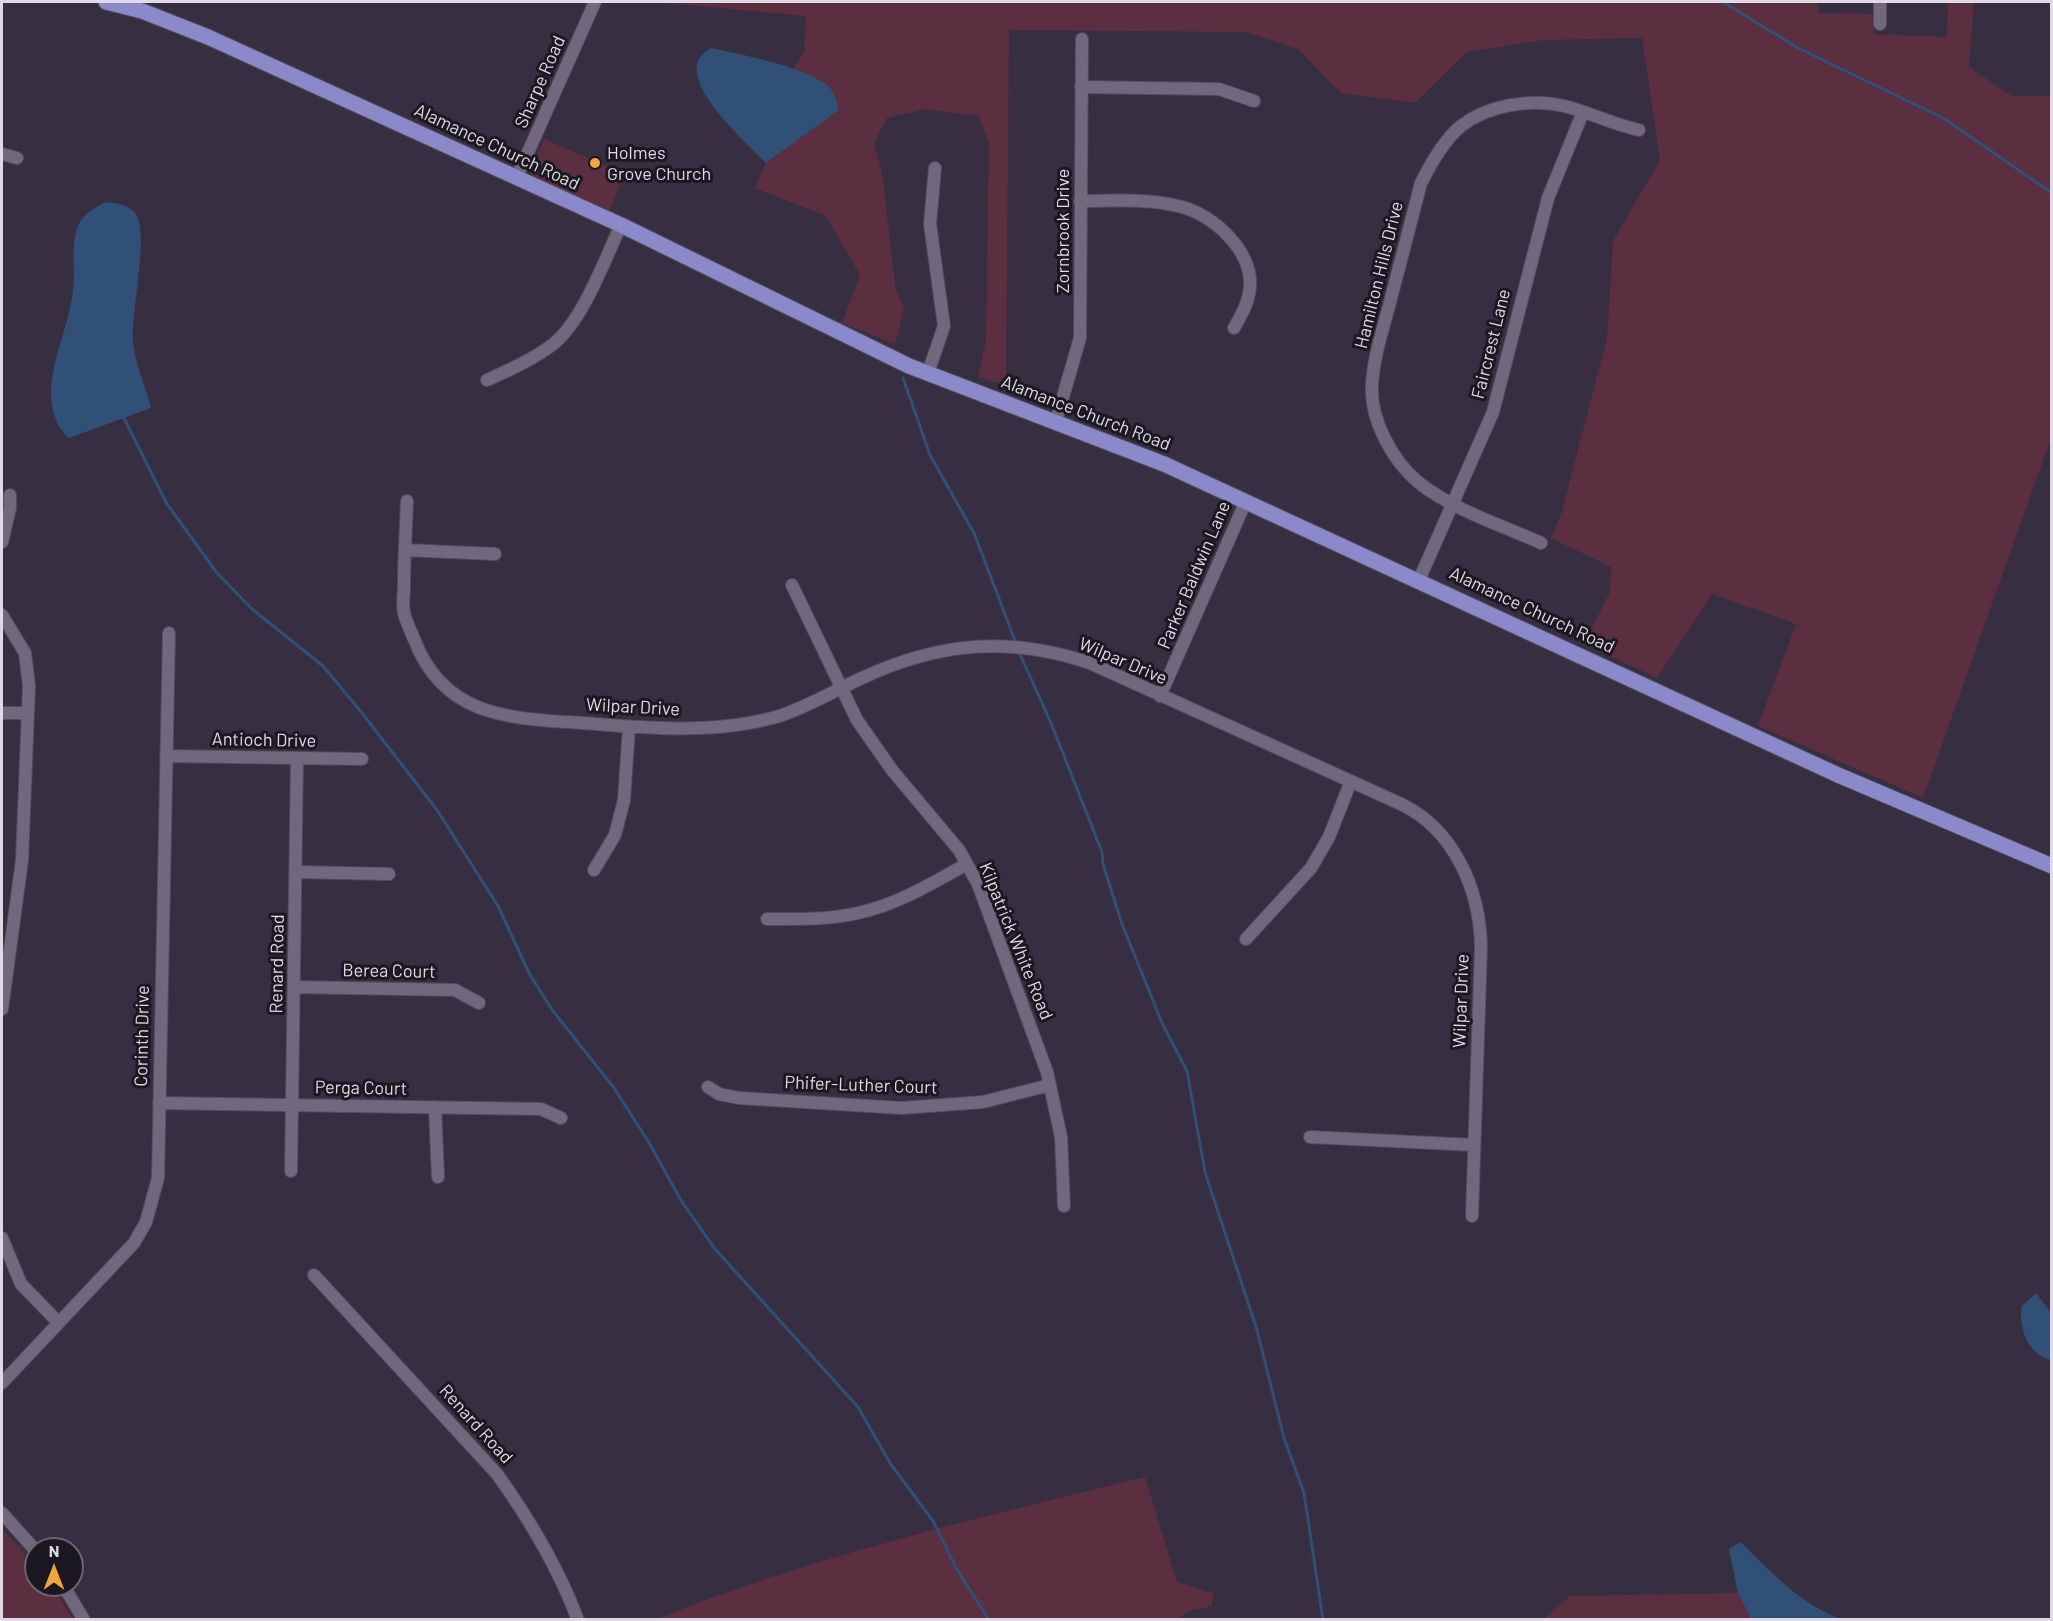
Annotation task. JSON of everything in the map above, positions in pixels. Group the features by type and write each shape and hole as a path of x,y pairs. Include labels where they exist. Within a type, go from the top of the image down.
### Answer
{"main road":[{"name":"Alamance Church Road","path":"106,2 142,11 208,37 621,225 928,374 1164,464 1838,775 2052,866"}],"street":[{"name":"Sharpe Road","path":"517,177 595,2"},
{"path":"1880,2 1880,24"},
{"name":"Zornbrook Drive","path":"1056,421 1080,338 1082,39"},
{"path":"1081,87 1219,89 1254,101"},
{"name":"Hamilton Hills Drive","path":"1541,543 1452,502 1418,482 1400,462 1386,441 1373,402 1372,386 1377,356 1421,183 1432,163 1461,126 1484,113 1517,104 1540,103 1562,105 1617,125 1639,130"},
{"name":"Faircrest Lane","path":"1419,580 1493,412 1548,198 1583,112"},
{"path":"2,154 17,158"},
{"path":"928,374 944,326 930,224 935,168"},
{"path":"1080,201 1138,201 1181,207 1199,214 1218,227 1235,243 1247,264 1250,284 1247,304 1234,328"},
{"path":"487,380 530,360 568,330 580,312 621,225"},
{"path":"2,542 10,508 10,495"},
{"name":"Wilpar Drive","path":"407,501 404,613 421,658 445,688 475,708 511,717 629,727 710,728 743,724 777,716 842,689 861,678 932,652 962,646 999,645 1036,649 1072,657 1406,807 1431,825 1455,854 1473,892 1479,917 1481,947 1472,1216"},
{"name":"Parker Baldwin Lane","path":"1160,696 1246,501"},
{"path":"405,550 495,554"},
{"name":"Kilpatrick White Road","path":"792,585 842,689 874,746 959,850 978,884 1050,1085 1061,1137 1064,1206"},
{"path":"2,615 25,653 29,686 22,860 2,1009"},
{"name":"Corinth Drive","path":"2,1383 57,1322 134,1243 146,1222 158,1178 169,633"},
{"path":"2,713 27,713"},
{"path":"594,870 615,835 624,800 629,727"},
{"name":"Antioch Drive","path":"166,756 362,759"},
{"name":"Renard Road","path":"291,1171 297,758"},
{"path":"1246,939 1311,868 1329,837 1351,781"},
{"path":"766,919 834,918 861,913 903,898 967,864"},
{"path":"296,873 389,874"},
{"name":"Berea Court","path":"295,987 455,990 479,1003"},
{"name":"Phifer-Luther Court","path":"708,1087 720,1094 739,1098 902,1108 983,1102 1050,1085"},
{"name":"Perga Court","path":"159,1103 541,1109 561,1118"},
{"path":"435,1107 438,1177"},
{"path":"1310,1137 1474,1144"},
{"path":"2,1238 21,1284 57,1322"},
{"name":"Renard Road","path":"314,1275 497,1474 526,1515 551,1558 578,1620"},
{"path":"2,1513 24,1538"},
{"path":"70,1597 84,1620"}],"shaded area":[{"path":"655,2 1818,2 1818,13 1874,14 1874,34 1947,37 1948,2 1974,2 1969,67 2012,96 2051,96 2051,438 1923,798 1758,726 1796,624 1712,594 1657,678 1584,644 1610,592 1611,567 1551,538 1562,511 1607,338 1613,241 1660,160 1642,38 1544,40 1467,52 1415,103 1341,93 1298,49 1246,32 1009,30 1006,385 978,377 986,340 989,143 979,116 926,109 887,118 874,143 882,172 896,291 904,307 895,344 842,323 860,275 826,216 755,188 766,163 839,110 828,86 792,70 804,52 806,16"},
{"path":"544,139 625,174 609,211 532,176 530,169"},
{"path":"1145,1477 1177,1582 1213,1593 1212,1606 1188,1611 1178,1619 657,1619 776,1576 898,1539"},
{"path":"2,1528 24,1553 24,1597 59,1597 73,1619 2,1619"},
{"path":"1738,1593 1751,1619 1542,1620 1570,1596"}],"water":[{"path":"711,48 771,62 816,78 832,90 839,110 766,163 728,124 703,90 697,74 699,59"},
{"path":"105,202 121,204 129,208 135,213 139,222 141,236 133,341 151,408 69,438 61,429 53,412 52,380 71,303 74,282 74,249 78,226 86,215"},
{"path":"2036,1293 2051,1313 2051,1360 2036,1353 2023,1331 2022,1306"},
{"path":"1741,1542 1799,1596 1840,1619 1751,1619 1738,1593 1729,1549"}],"waterway":[{"path":"1723,2 1798,48 1943,118 2052,193"},
{"path":"903,378 930,455 974,533 1016,643"},
{"path":"123,416 167,504 217,573 252,609 323,666 437,810 498,906 530,975 553,1011 614,1088 648,1141 682,1202 715,1249 858,1407 890,1463 933,1521 956,1568 989,1620"},
{"path":"1019,652 1051,723 1102,852 1103,864 1122,924 1162,1023 1187,1071 1205,1172 1257,1330 1284,1438 1304,1493 1323,1620"}],"place":[{"name":"Holmes Grove Church","path":"595,163"}]}
